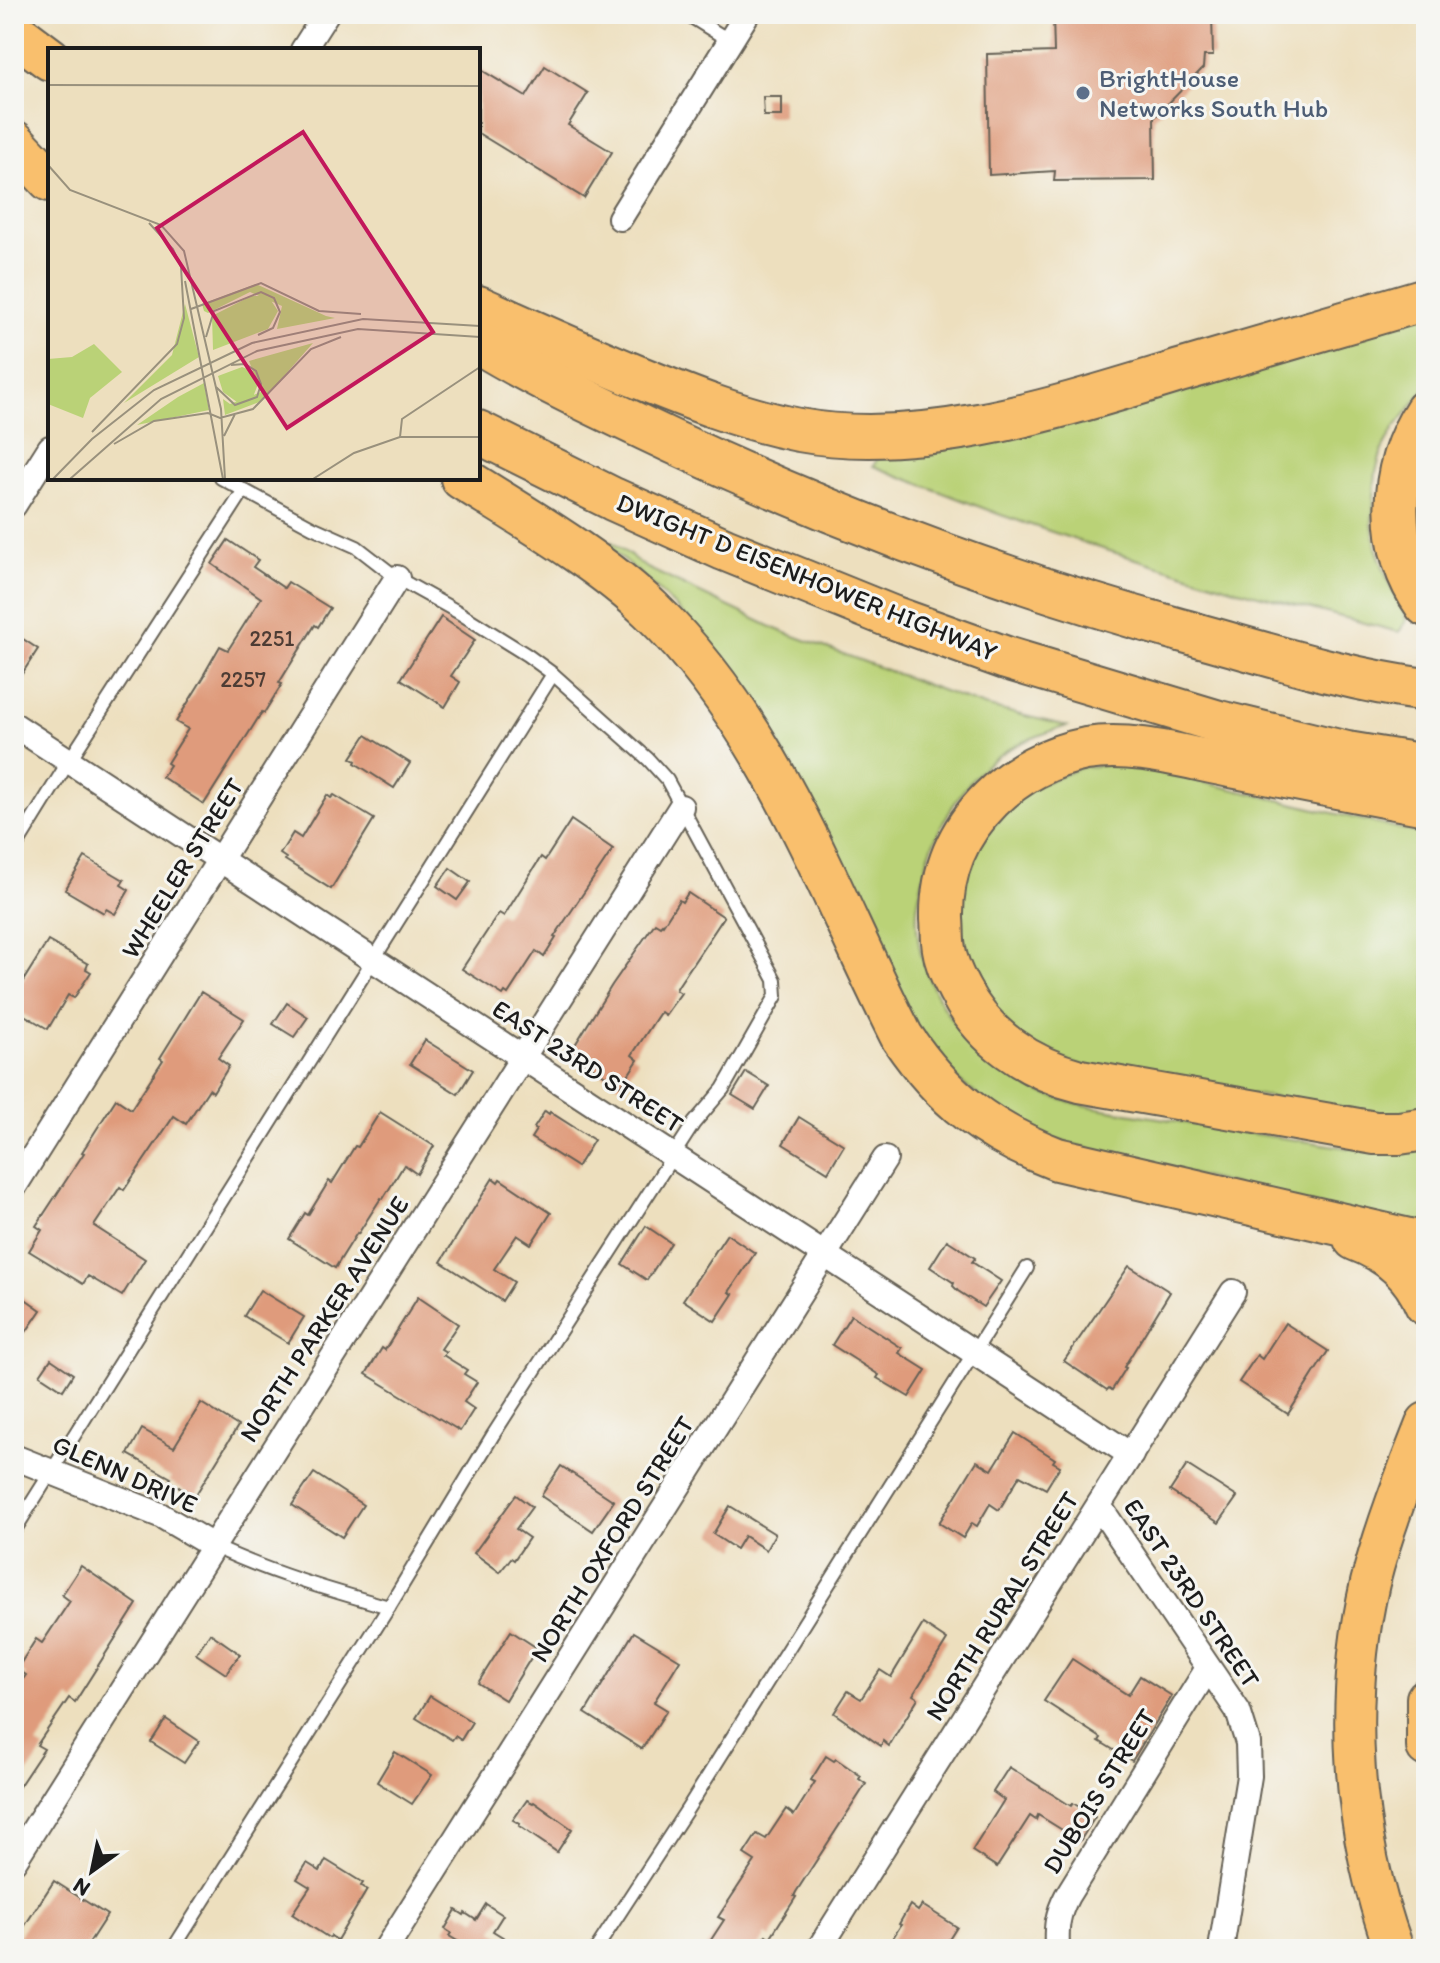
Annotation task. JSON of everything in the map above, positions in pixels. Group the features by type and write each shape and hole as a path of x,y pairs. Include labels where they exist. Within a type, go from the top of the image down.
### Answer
{"highway":[{"path":"14,32 48,58"},
{"path":"14,141 48,164"},
{"path":"14,141 48,178"},
{"path":"480,308 572,350 707,405 799,430 871,435 945,430 1055,407 1426,299"},
{"path":"480,343 615,414 725,466 893,535 1007,577 1123,615 1299,663 1426,690"},
{"path":"1426,411 1405,454 1397,486 1396,508 1397,530 1405,561 1426,605"},
{"name":"DWIGHT D EISENHOWER HIGHWAY","path":"480,433 613,499 736,554 892,617 1006,658 1219,722 1347,753 1426,766"},
{"path":"465,480 562,542 649,608 721,690 784,790 902,1037 946,1093 1003,1134 1057,1159 1426,1244"},
{"path":"1426,804 1140,748 1086,749 1039,764 1017,776 984,806 966,827 953,852 942,901 944,950 962,996 989,1032 1030,1063 1080,1081 1375,1133 1426,1129"},
{"path":"1310,1218 1382,1250 1409,1276 1426,1304"}],"main road":[{"path":"1394,1949 1378,1899 1360,1816 1355,1769 1356,1683 1359,1644 1371,1581 1393,1508 1426,1422"},
{"path":"1426,1698 1426,1747"}],"street":[{"path":"304,48 326,14"},
{"path":"620,218 747,14"},
{"path":"14,505 48,451"},
{"name":"WHEELER STREET","path":"14,1187 397,578"},
{"name":"EAST 23RD STREET","path":"14,725 1131,1455"},
{"name":"NORTH PARKER AVENUE","path":"14,1861 681,807"},
{"name":"NORTH OXFORD STREET","path":"386,1949 885,1159"},
{"name":"NORTH RURAL STREET","path":"819,1949 1233,1292"},
{"name":"GLENN DRIVE","path":"14,1457 160,1515 213,1546"},
{"name":"EAST 23RD STREET","path":"1099,1506 1238,1711 1248,1743 1249,1776 1221,1949"},
{"name":"DUBOIS STREET","path":"1057,1949 1058,1912 1208,1668"}],"lane":[{"path":"693,18 730,41"},
{"path":"173,1949 389,1607 493,1435 694,1123 723,1089 776,996 775,980 667,780 648,759 553,674 527,655 397,578 357,547 312,527 225,480"},
{"path":"14,850 244,490"},
{"path":"14,1531 553,674"},
{"path":"596,1949 1027,1268"},
{"path":"213,1546 291,1579 389,1607"}],"green space":[{"path":"1426,312 1426,388 1394,428 1382,450 1376,472 1372,523 1376,547 1390,586 1405,615 1406,621 1399,632 1239,590 1106,550 1001,515 873,466 880,455"},
{"path":"1426,463 1426,556 1418,510"},
{"path":"612,542 645,567 778,630 984,706 1067,726 1017,745 979,771 950,811 929,855 918,900 918,937 924,964 949,1016 987,1059 1009,1076 1032,1089 1068,1101 1364,1150 1426,1148 1426,1233 1027,1133 926,1056 772,730 710,644 672,603 609,548"},
{"path":"1126,764 1426,835 1426,1113 1408,1118 1094,1070 1025,1048 961,961 963,879 978,845 1007,809 1033,787 1082,767"}],"building":[{"name":"BrightHouse Networks South Hub","path":"1053,14 1212,14 1213,56 1204,56 1203,68 1154,118 1155,180 1054,181 1055,171 989,175 987,54 1054,52"},
{"path":"545,66 588,93 568,125 612,152 584,198 480,134 480,69 526,97"},
{"path":"763,97 782,97 782,116 764,116"},
{"path":"228,540 258,560 253,567 284,588 288,582 330,608 318,627 315,625 279,683 282,684 204,804 162,777 188,729 176,722 220,646 228,650 261,598 212,564"},
{"path":"441,617 475,640 451,676 460,682 445,707 401,679"},
{"path":"14,633 38,649 14,686"},
{"path":"366,735 410,763 394,788 351,758"},
{"path":"327,795 331,798 334,795 374,819 331,889 280,854 293,833 301,838"},
{"path":"571,820 613,849 544,957 536,951 508,994 505,992 503,995 462,969 499,913 504,916 541,857 545,860"},
{"path":"85,857 124,880 121,885 129,890 115,914 106,909 104,913 65,890"},
{"path":"450,868 470,882 457,900 437,886"},
{"path":"688,893 724,917 678,986 676,990 681,993 665,1015 659,1014 632,1055 638,1060 621,1086 570,1053 655,923 663,925 679,900 682,902"},
{"path":"48,941 88,964 86,969 91,972 74,998 68,995 48,1029 14,1009 14,975 23,981"},
{"path":"201,992 244,1019 218,1058 229,1066 213,1092 209,1089 186,1124 174,1116 124,1190 120,1187 94,1226 145,1259 122,1296 88,1276 83,1284 29,1251 42,1230 36,1226 116,1099 131,1109"},
{"path":"287,1003 308,1017 294,1037 273,1024"},
{"path":"425,1040 473,1070 458,1094 410,1064"},
{"path":"746,1072 769,1086 755,1109 732,1095"},
{"path":"545,1111 594,1140 577,1167 531,1138"},
{"path":"380,1112 434,1146 417,1174 404,1165 335,1268 289,1239 329,1181 332,1183 355,1146 358,1147"},
{"path":"799,1117 844,1145 828,1172 783,1144"},
{"path":"493,1178 498,1182 500,1179 551,1213 531,1244 517,1235 494,1269 514,1282 502,1301 441,1262"},
{"path":"646,1226 671,1243 647,1280 622,1264"},
{"path":"727,1234 755,1253 729,1292 733,1294 715,1321 683,1300"},
{"path":"947,1240 975,1258 972,1262 1001,1281 983,1307 930,1267"},
{"path":"1129,1266 1170,1292 1112,1390 1107,1390 1064,1361"},
{"path":"260,1290 304,1317 288,1343 244,1316"},
{"path":"14,1291 41,1310 26,1332 14,1324"},
{"path":"418,1297 458,1324 441,1349 446,1352 443,1355 467,1370 464,1374 477,1382 464,1402 474,1409 460,1431 366,1374"},
{"path":"851,1315 902,1348 899,1353 926,1370 909,1397 832,1345"},
{"path":"1285,1323 1328,1351 1288,1414 1239,1382 1257,1355 1262,1359"},
{"path":"51,1359 73,1374 63,1390 40,1375"},
{"path":"201,1403 238,1426 195,1496 169,1481 171,1478 128,1454 142,1429 174,1447"},
{"path":"1015,1433 1055,1459 1053,1462 1060,1466 1046,1489 1020,1475 999,1510 990,1504 977,1526 972,1523 963,1538 939,1523 977,1461 992,1470"},
{"path":"1187,1465 1237,1497 1219,1523 1170,1491"},
{"path":"561,1466 614,1501 593,1531 541,1496"},
{"path":"314,1473 363,1505 342,1537 292,1505"},
{"path":"516,1495 532,1507 516,1529 529,1538 514,1560 511,1558 500,1572 474,1553"},
{"path":"730,1506 775,1534 766,1550 744,1536 736,1549 713,1534"},
{"path":"81,1566 137,1604 75,1702 69,1698 37,1745 44,1749 14,1794 14,1692 26,1675 17,1669 36,1639 42,1643 70,1601 62,1595"},
{"path":"923,1624 947,1640 913,1695 918,1698 889,1746 883,1741 881,1746 834,1713 848,1691 861,1699 880,1670 891,1677"},
{"path":"511,1631 537,1648 505,1700 478,1683"},
{"path":"634,1632 680,1660 654,1702 667,1710 642,1749 585,1713"},
{"path":"210,1633 240,1654 226,1674 196,1654"},
{"path":"1072,1659 1128,1695 1140,1676 1172,1696 1132,1761 1044,1701"},
{"path":"430,1696 472,1722 461,1740 455,1736 452,1740 416,1718"},
{"path":"166,1719 199,1741 184,1763 151,1742"},
{"path":"395,1752 432,1775 412,1804 377,1782"},
{"path":"826,1756 861,1776 859,1779 866,1784 796,1892 796,1897 770,1938 766,1935 757,1949 705,1949 724,1920 718,1917 755,1861 744,1854 757,1834 766,1839 786,1809 794,1815 815,1782 811,1780"},
{"path":"1009,1767 1071,1806 1073,1803 1095,1817 1080,1841 1038,1815 1036,1820 1030,1816 997,1867 972,1851 1004,1800 993,1792"},
{"path":"527,1800 572,1829 557,1852 513,1820"},
{"path":"326,1860 363,1883 361,1886 367,1890 337,1940 292,1914 310,1887 297,1879 307,1863 320,1871"},
{"path":"54,1881 107,1915 85,1949 14,1949 22,1930"},
{"path":"486,1904 503,1915 493,1931 522,1949 471,1949 449,1936 451,1933 445,1929 456,1910 476,1920"},
{"path":"910,1905 918,1911 922,1905 957,1927 943,1949 886,1949"}],"place":[{"name":"BrightHouse Networks South Hub","path":"1083,93"}]}
